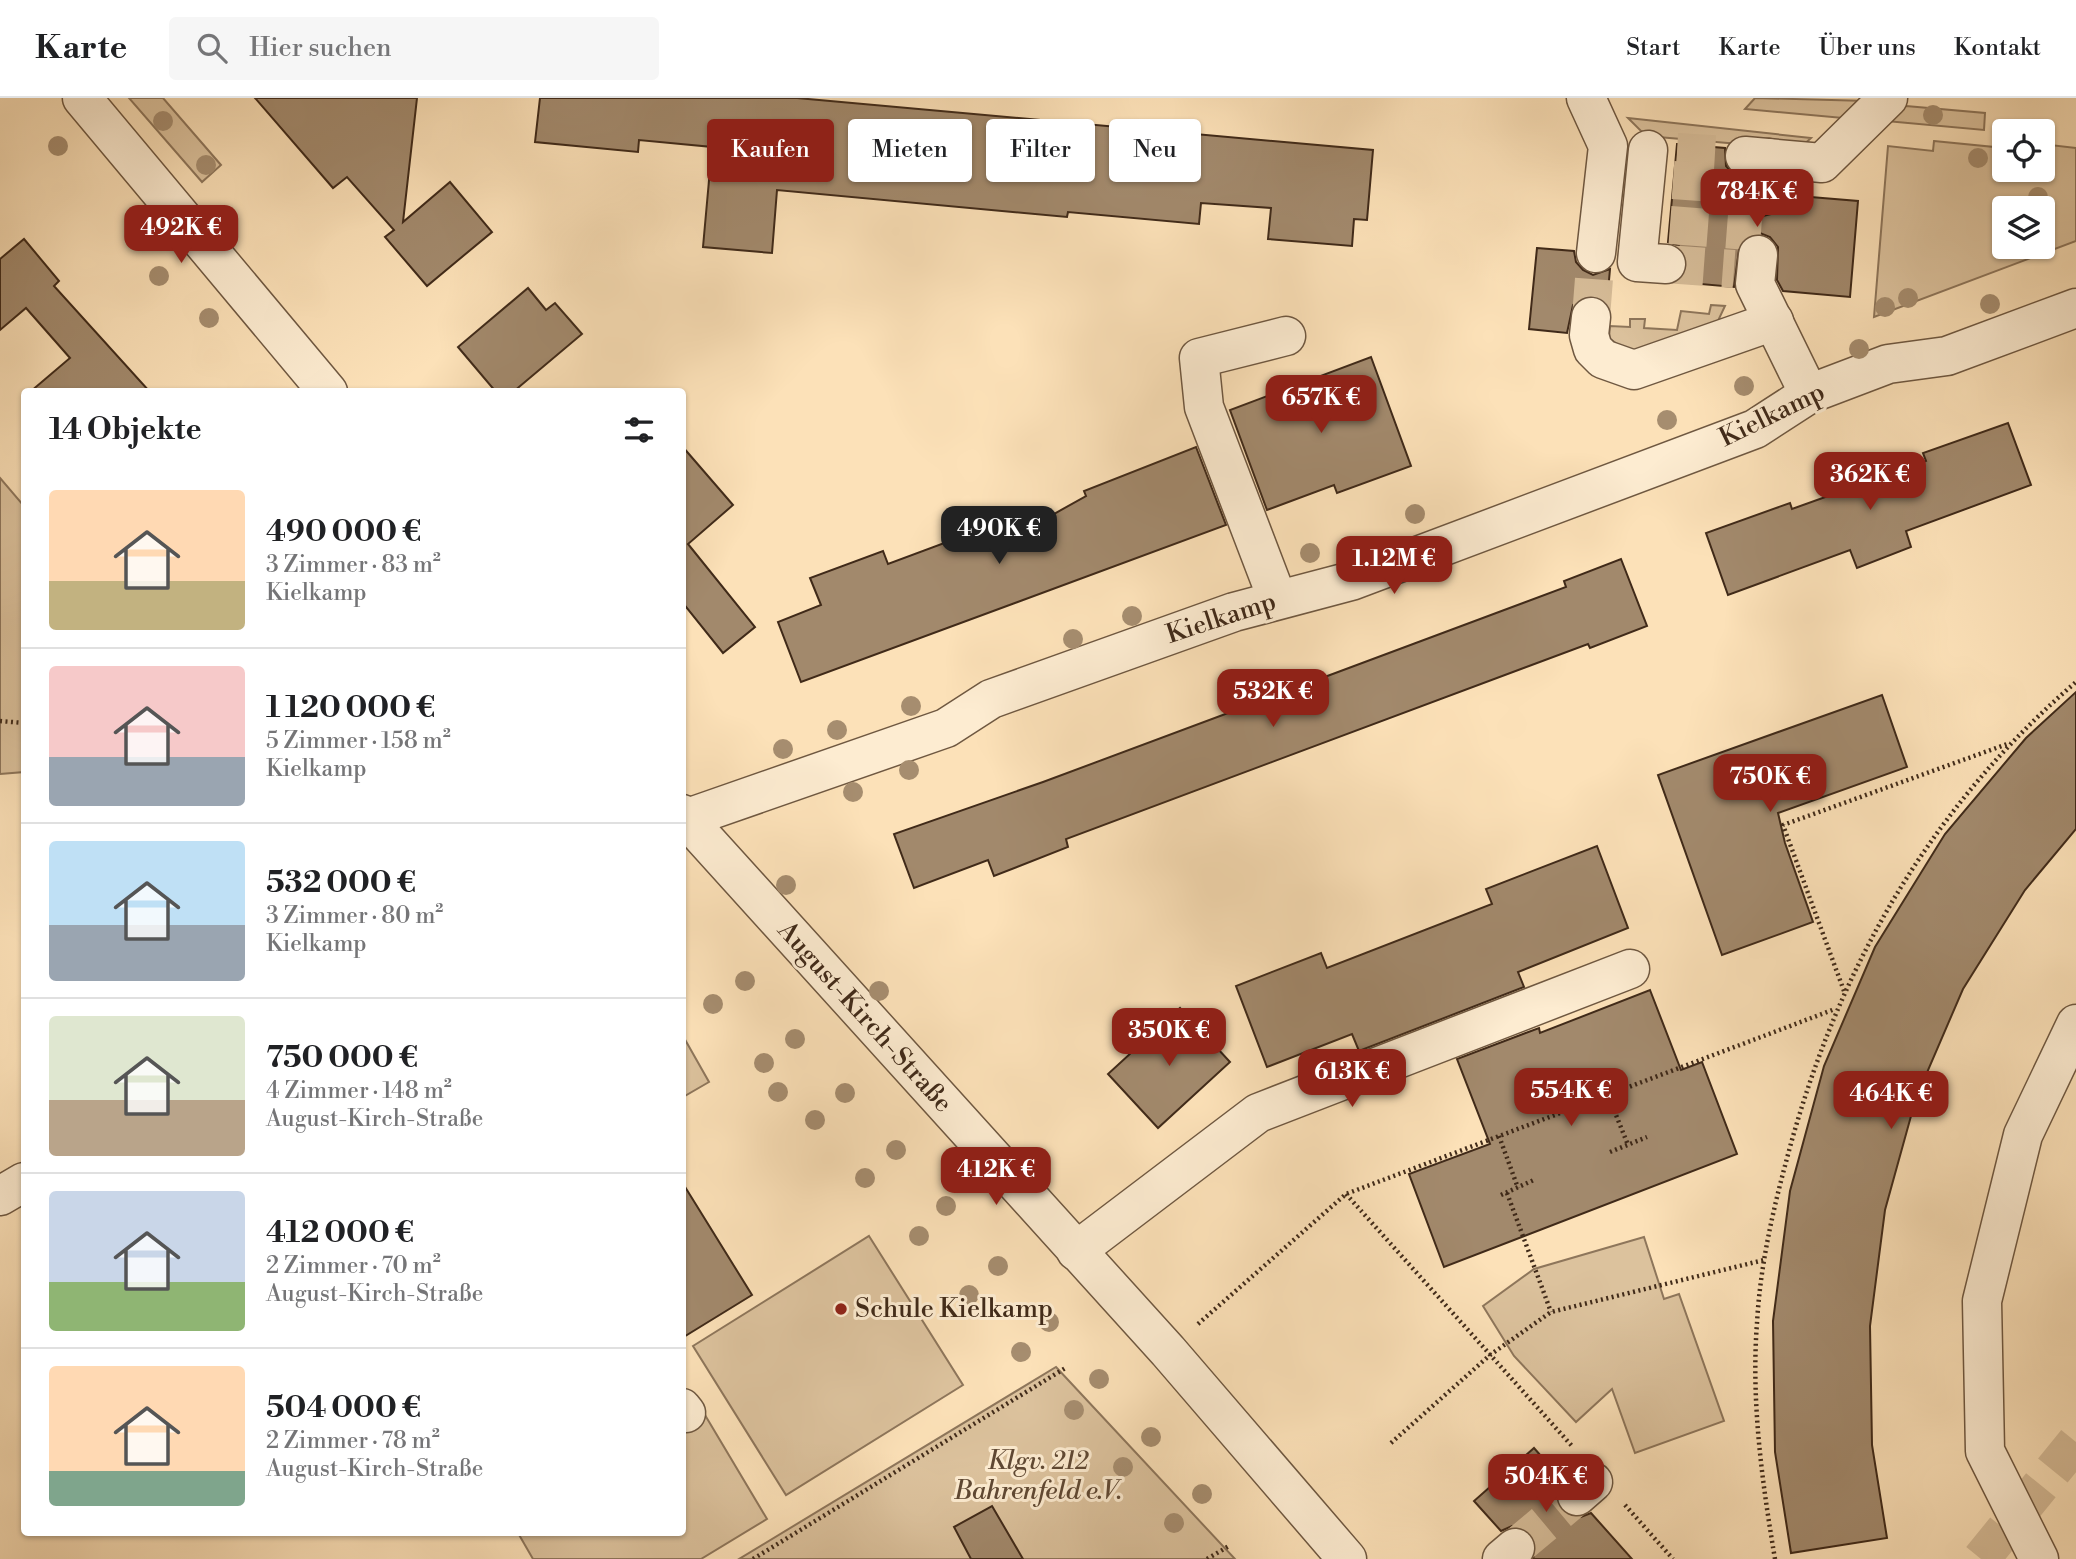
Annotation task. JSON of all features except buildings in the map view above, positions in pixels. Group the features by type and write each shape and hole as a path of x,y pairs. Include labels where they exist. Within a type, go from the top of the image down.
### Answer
{"street":[{"path":"82,98 325,388"},
{"path":"1586,98 1606,160 1597,237 1655,224"},
{"path":"1758,176 1822,163 1888,98"},
{"path":"1606,160 1661,165 1655,224 1637,262 1666,264"},
{"path":"1749,265 1755,284 1809,394"},
{"name":"Kielkamp","path":"686,817 946,728 991,699 1277,598 1351,581 1755,429 1809,394 1888,364 1947,356 2076,308"},
{"path":"1591,317 1589,335 1593,349 1603,359 1634,370 1774,321"},
{"path":"1277,598 1204,407 1199,358 1286,336"},
{"name":"August-Kirch-Straße","path":"686,820 1168,1351 1347,1559"},
{"path":"1076,1251 1258,1113 1630,969"},
{"path":"2039,1559 1985,1451 1982,1301 2023,1135 2076,1024"},
{"path":"0,1196 21,1184"}],"path":[{"path":"1774,1559 1759,1446 1756,1324 1764,1259 1809,1078 1835,1009 1919,855 2010,743 2076,682"},
{"path":"0,721 21,723"},
{"path":"1845,992 1783,825 2010,743"},
{"path":"1168,1351 1346,1194 1835,1009"},
{"path":"1608,1095 1628,1145"},
{"path":"1499,1136 1518,1188"},
{"path":"1610,1152 1647,1137"},
{"path":"1536,1180 1504,1194 1551,1312"},
{"path":"1346,1194 1573,1447"},
{"path":"1391,1443 1490,1355 1551,1312 1764,1259"},
{"path":"753,1559 1067,1367"},
{"path":"1596,1492 1673,1559"},
{"path":"1207,1559 1229,1546"}],"green space":[{"path":"129,98 163,98 221,165 202,182"},
{"path":"1755,98 1867,101 1843,118 1745,109"},
{"path":"1906,106 1985,113 1984,130 1886,121"},
{"path":"1628,118 1811,138 1799,149 1658,137 1641,131"},
{"path":"1934,141 1992,147 1992,182 2055,182 2055,146 2076,148 2076,241 2055,249 2055,196 1992,196 1992,259 2028,259 1874,317 1888,146 1933,151"},
{"path":"1711,305 1725,306 1717,323 1634,357 1609,338 1610,326 1630,327 1630,319 1645,319 1644,328 1677,330 1681,311 1709,314"},
{"path":"0,478 21,502 21,772 0,774"},
{"path":"686,1041 709,1082 686,1095"},
{"path":"869,1236 963,1385 786,1495 693,1346"},
{"path":"1644,1237 1664,1299 1679,1294 1724,1421 1635,1453 1612,1389 1576,1422 1514,1356 1483,1306 1534,1269"},
{"name":"Klgv. 212 Bahrenfeld e.V.","path":"1056,1367 1235,1559 739,1559"},
{"path":"702,1410 767,1519 701,1559 533,1559 520,1536 686,1536 686,1420"}],"tunnel":[{"path":"1677,152 1745,156"},
{"path":"1673,180 1743,185"},
{"path":"1670,225 1761,232"},
{"path":"1591,317 1596,253"},
{"path":"1666,264 1734,269"},
{"path":"1981,1559 2076,1442"},
{"path":"1515,1548 1577,1496"}],"place":[{"name":"Schule Kielkamp","path":"841,1309"}]}
